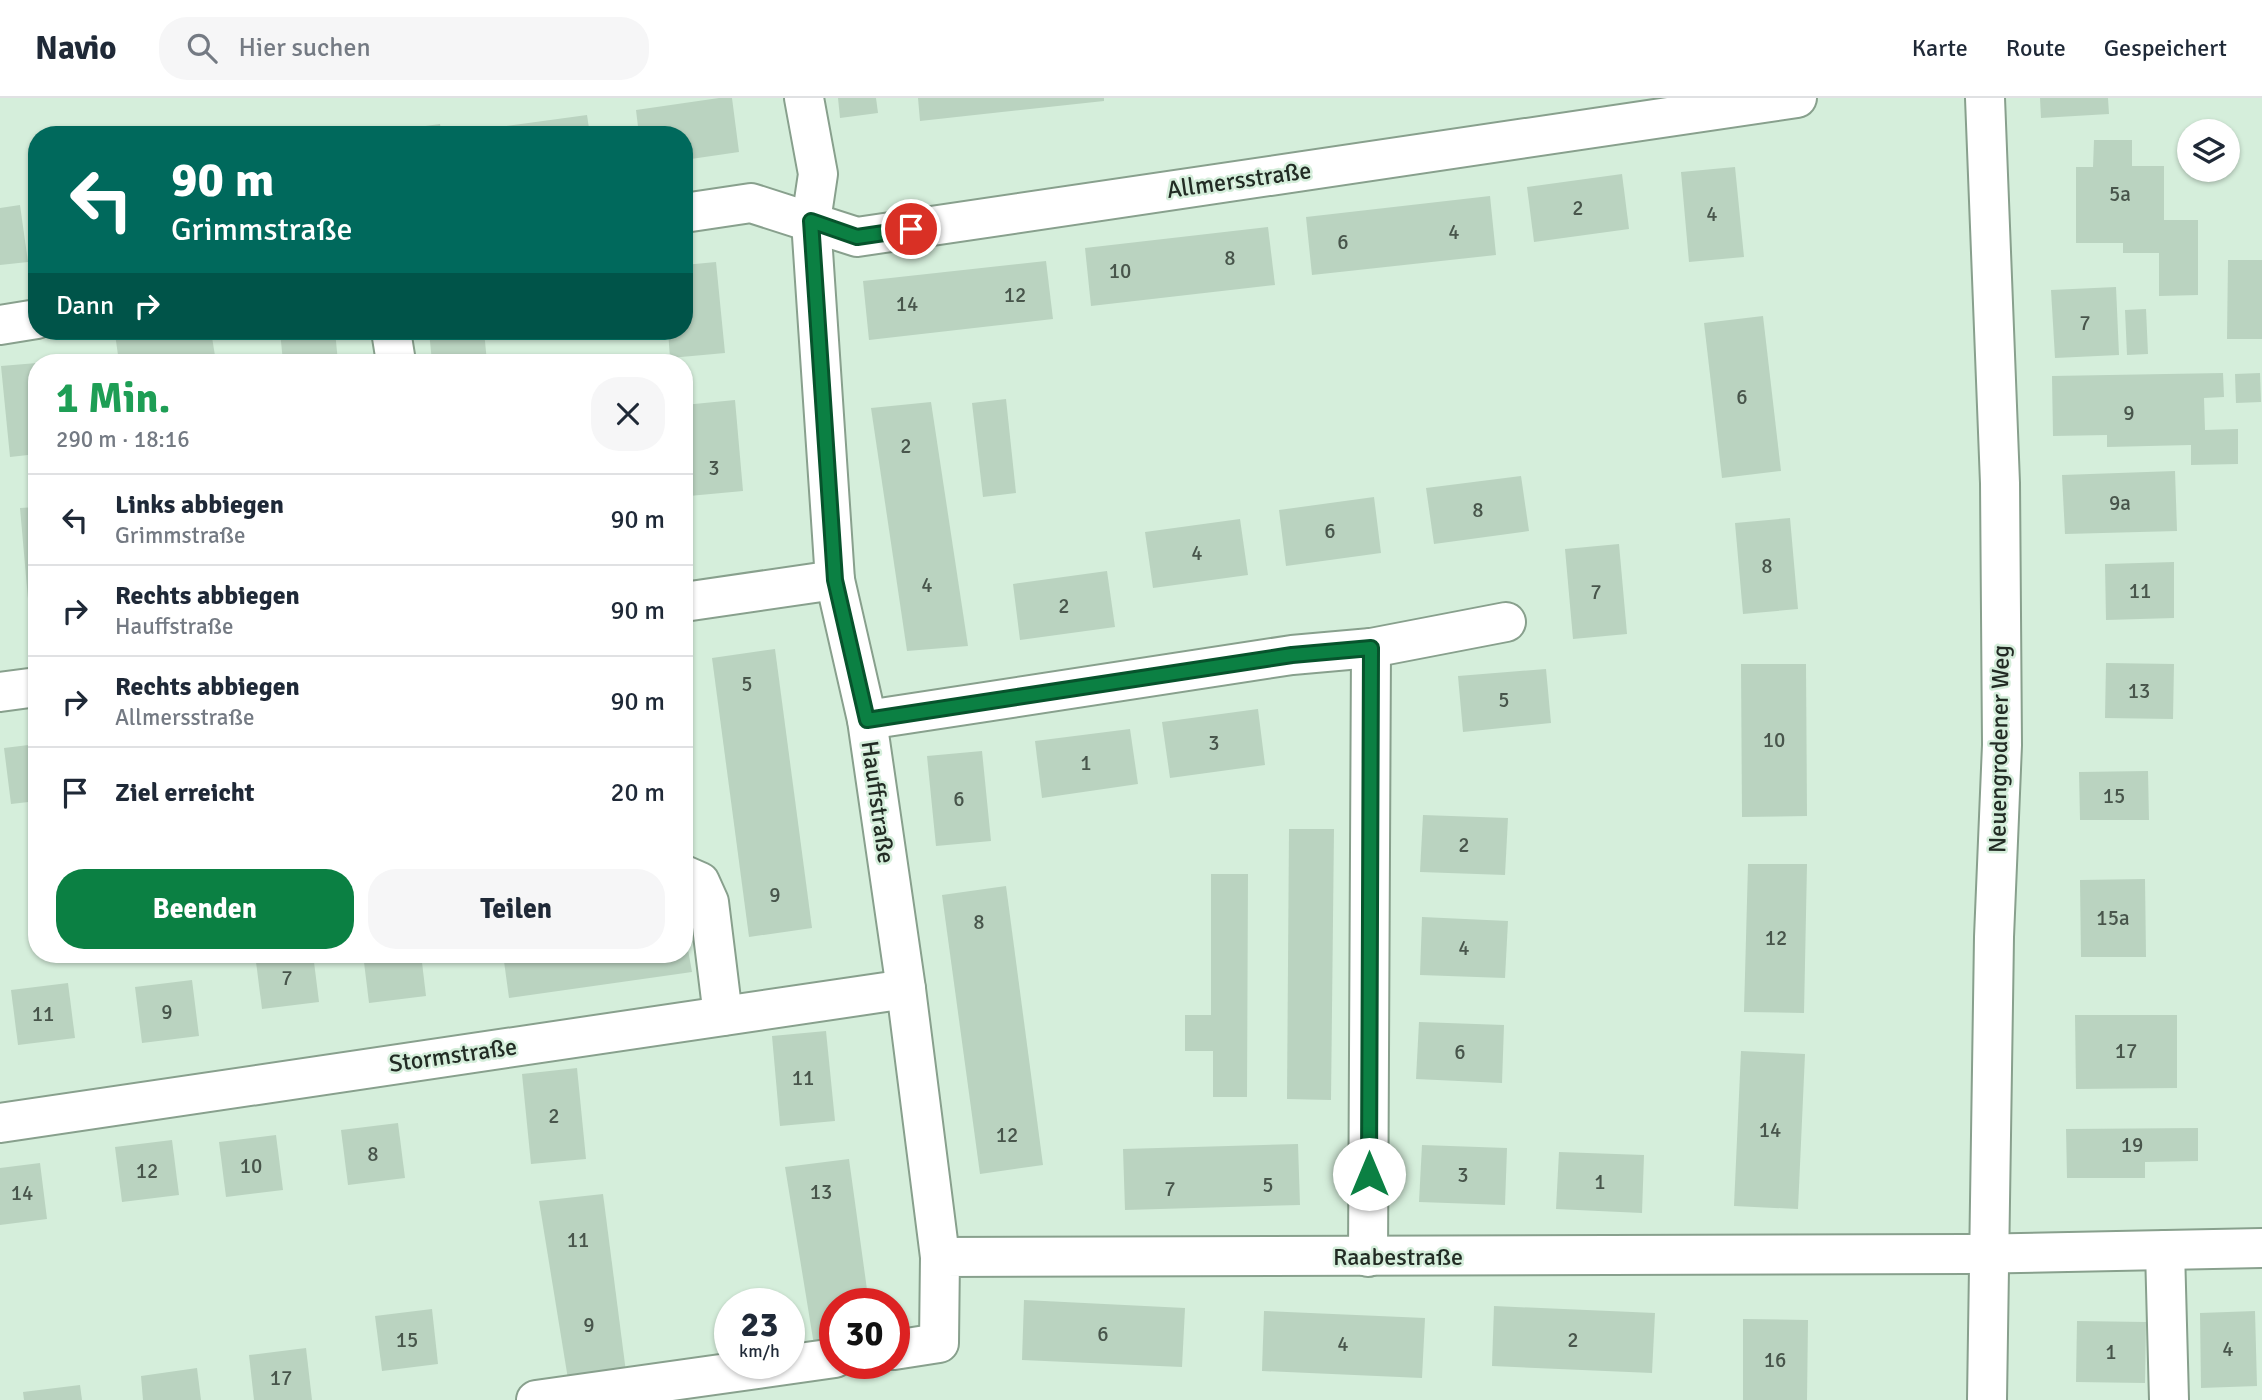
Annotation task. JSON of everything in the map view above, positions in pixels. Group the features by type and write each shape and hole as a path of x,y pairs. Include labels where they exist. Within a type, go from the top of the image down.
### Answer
{"street":[{"name":"Hauffstraße","path":"804,98 818,174 811,221 835,580 867,720 906,989 940,1257"},
{"name":"Allmersstraße","path":"693,212 751,203 857,237 1797,98"},
{"name":"Neuengrodener Weg","path":"1985,98 2000,483 2002,745 1994,937 1987,1400"},
{"path":"0,325 28,320"},
{"path":"693,601 835,580"},
{"path":"867,720 1292,655 1371,648 1506,622"},
{"path":"1368,1257 1371,648"},
{"path":"0,692 28,688"},
{"path":"693,879 700,882 709,902 723,1016"},
{"name":"Stormstraße","path":"0,1122 906,989"},
{"name":"Raabestraße","path":"940,1257 1989,1254 2262,1248"},
{"path":"2165,1250 2169,1400"},
{"path":"910,1348 939,1343 940,1257"},
{"path":"536,1400 819,1360"}],"building":[{"path":"732,98 739,152 693,159 693,126 638,126 636,110"},
{"path":"838,98 876,98 878,113 840,118"},
{"path":"918,98 1104,98 1104,101 920,121"},
{"path":"2040,98 2108,98 2109,114 2041,118"},
{"path":"587,115 589,126 507,126"},
{"path":"2094,140 2132,140 2132,166 2164,166 2164,220 2198,220 2198,295 2159,296 2159,253 2123,253 2123,243 2076,243 2076,167 2093,167"},
{"path":"1735,167 1744,257 1689,262 1681,172"},
{"path":"1622,174 1629,229 1534,242 1527,187"},
{"path":"1490,196 1496,255 1312,275 1306,217"},
{"path":"20,205 28,262 0,265 0,208"},
{"path":"1268,227 1275,285 1091,306 1085,248"},
{"path":"2228,260 2262,260 2262,339 2227,339"},
{"path":"1046,261 1053,319 869,340 863,281"},
{"path":"716,262 725,353 693,356 670,354 669,340 693,340 693,264"},
{"path":"2116,287 2119,355 2055,358 2051,290"},
{"path":"2146,309 2148,354 2127,355 2125,310"},
{"path":"1763,316 1781,471 1722,478 1704,323"},
{"path":"116,340 212,340 215,354 118,354"},
{"path":"281,340 336,340 337,354 282,354"},
{"path":"430,340 485,340 486,354 431,354"},
{"path":"28,364 28,455 10,457 1,366"},
{"path":"2223,373 2224,397 2204,398 2205,430 2238,429 2238,464 2191,465 2191,445 2107,447 2107,435 2053,436 2052,376"},
{"path":"2260,373 2261,402 2236,403 2235,374"},
{"path":"1006,399 1016,493 983,497 972,403"},
{"path":"735,400 743,491 693,496 693,404"},
{"path":"931,402 968,646 907,651 871,408"},
{"path":"2175,471 2177,531 2065,534 2062,475"},
{"path":"1521,476 1529,531 1434,544 1426,488"},
{"path":"1374,497 1381,553 1286,566 1279,510"},
{"path":"20,508 28,508 28,599"},
{"path":"1790,518 1798,609 1743,614 1735,523"},
{"path":"1240,519 1248,575 1153,588 1145,532"},
{"path":"1619,544 1627,634 1573,639 1565,549"},
{"path":"2174,562 2174,618 2106,620 2105,564"},
{"path":"1107,571 1115,627 1020,640 1013,584"},
{"path":"775,649 812,928 749,937 712,658"},
{"path":"2106,663 2174,664 2173,719 2105,718"},
{"path":"1741,664 1806,664 1807,816 1742,817"},
{"path":"1546,669 1551,723 1463,732 1458,676"},
{"path":"1258,709 1265,765 1170,778 1162,722"},
{"path":"1130,729 1138,784 1042,798 1035,741"},
{"path":"28,745 28,802 11,804 4,748"},
{"path":"982,751 991,841 936,846 927,756"},
{"path":"2148,771 2149,820 2080,820 2079,772"},
{"path":"1423,815 1508,818 1505,875 1420,872"},
{"path":"1289,829 1334,829 1331,1100 1287,1099"},
{"path":"1748,864 1807,864 1804,1013 1744,1012"},
{"path":"1211,874 1248,874 1247,1097 1213,1097 1213,1051 1185,1051 1185,1015 1211,1015"},
{"path":"2145,879 2146,957 2081,957 2080,880"},
{"path":"1006,886 1043,1165 980,1174 942,895"},
{"path":"1422,917 1508,921 1505,978 1420,975"},
{"path":"256,963 314,963 319,1002 262,1009"},
{"path":"364,963 422,963 426,996 369,1003"},
{"path":"504,963 690,963 692,972 509,998"},
{"path":"192,980 199,1036 142,1043 135,987"},
{"path":"68,983 75,1038 18,1045 11,990"},
{"path":"2075,1015 2177,1015 2177,1088 2076,1089"},
{"path":"1419,1022 1504,1025 1502,1083 1416,1079"},
{"path":"826,1031 835,1121 780,1126 772,1036"},
{"path":"1741,1051 1805,1054 1798,1209 1734,1206"},
{"path":"577,1068 586,1159 531,1164 522,1074"},
{"path":"398,1123 405,1178 348,1185 341,1130"},
{"path":"2198,1128 2198,1161 2145,1162 2145,1178 2067,1178 2066,1129"},
{"path":"276,1135 283,1190 226,1197 219,1142"},
{"path":"172,1140 179,1195 122,1202 115,1147"},
{"path":"1298,1144 1300,1205 1125,1210 1123,1149"},
{"path":"1422,1145 1507,1148 1505,1205 1419,1202"},
{"path":"1559,1152 1644,1155 1642,1213 1556,1209"},
{"path":"849,1159 867,1288 819,1288 819,1345 814,1345 785,1167"},
{"path":"40,1163 47,1219 0,1225 0,1168"},
{"path":"603,1194 626,1372 568,1379 539,1201"},
{"path":"1024,1300 1185,1308 1182,1367 1022,1360"},
{"path":"1494,1306 1655,1313 1652,1373 1492,1366"},
{"path":"432,1309 438,1364 382,1371 375,1316"},
{"path":"1264,1311 1425,1318 1422,1378 1262,1371"},
{"path":"2255,1311 2257,1386 2201,1388 2200,1313"},
{"path":"1743,1319 1808,1320 1807,1400 1743,1400"},
{"path":"2077,1321 2146,1322 2145,1383 2076,1382"},
{"path":"306,1348 312,1400 254,1400 249,1355"},
{"path":"197,1368 201,1400 143,1400 141,1376"},
{"path":"80,1385 82,1400 24,1400 23,1392"}],"route":[{"path":"911,229 857,237 811,221 835,580 867,720 1292,655 1371,648 1369,1174"}]}
